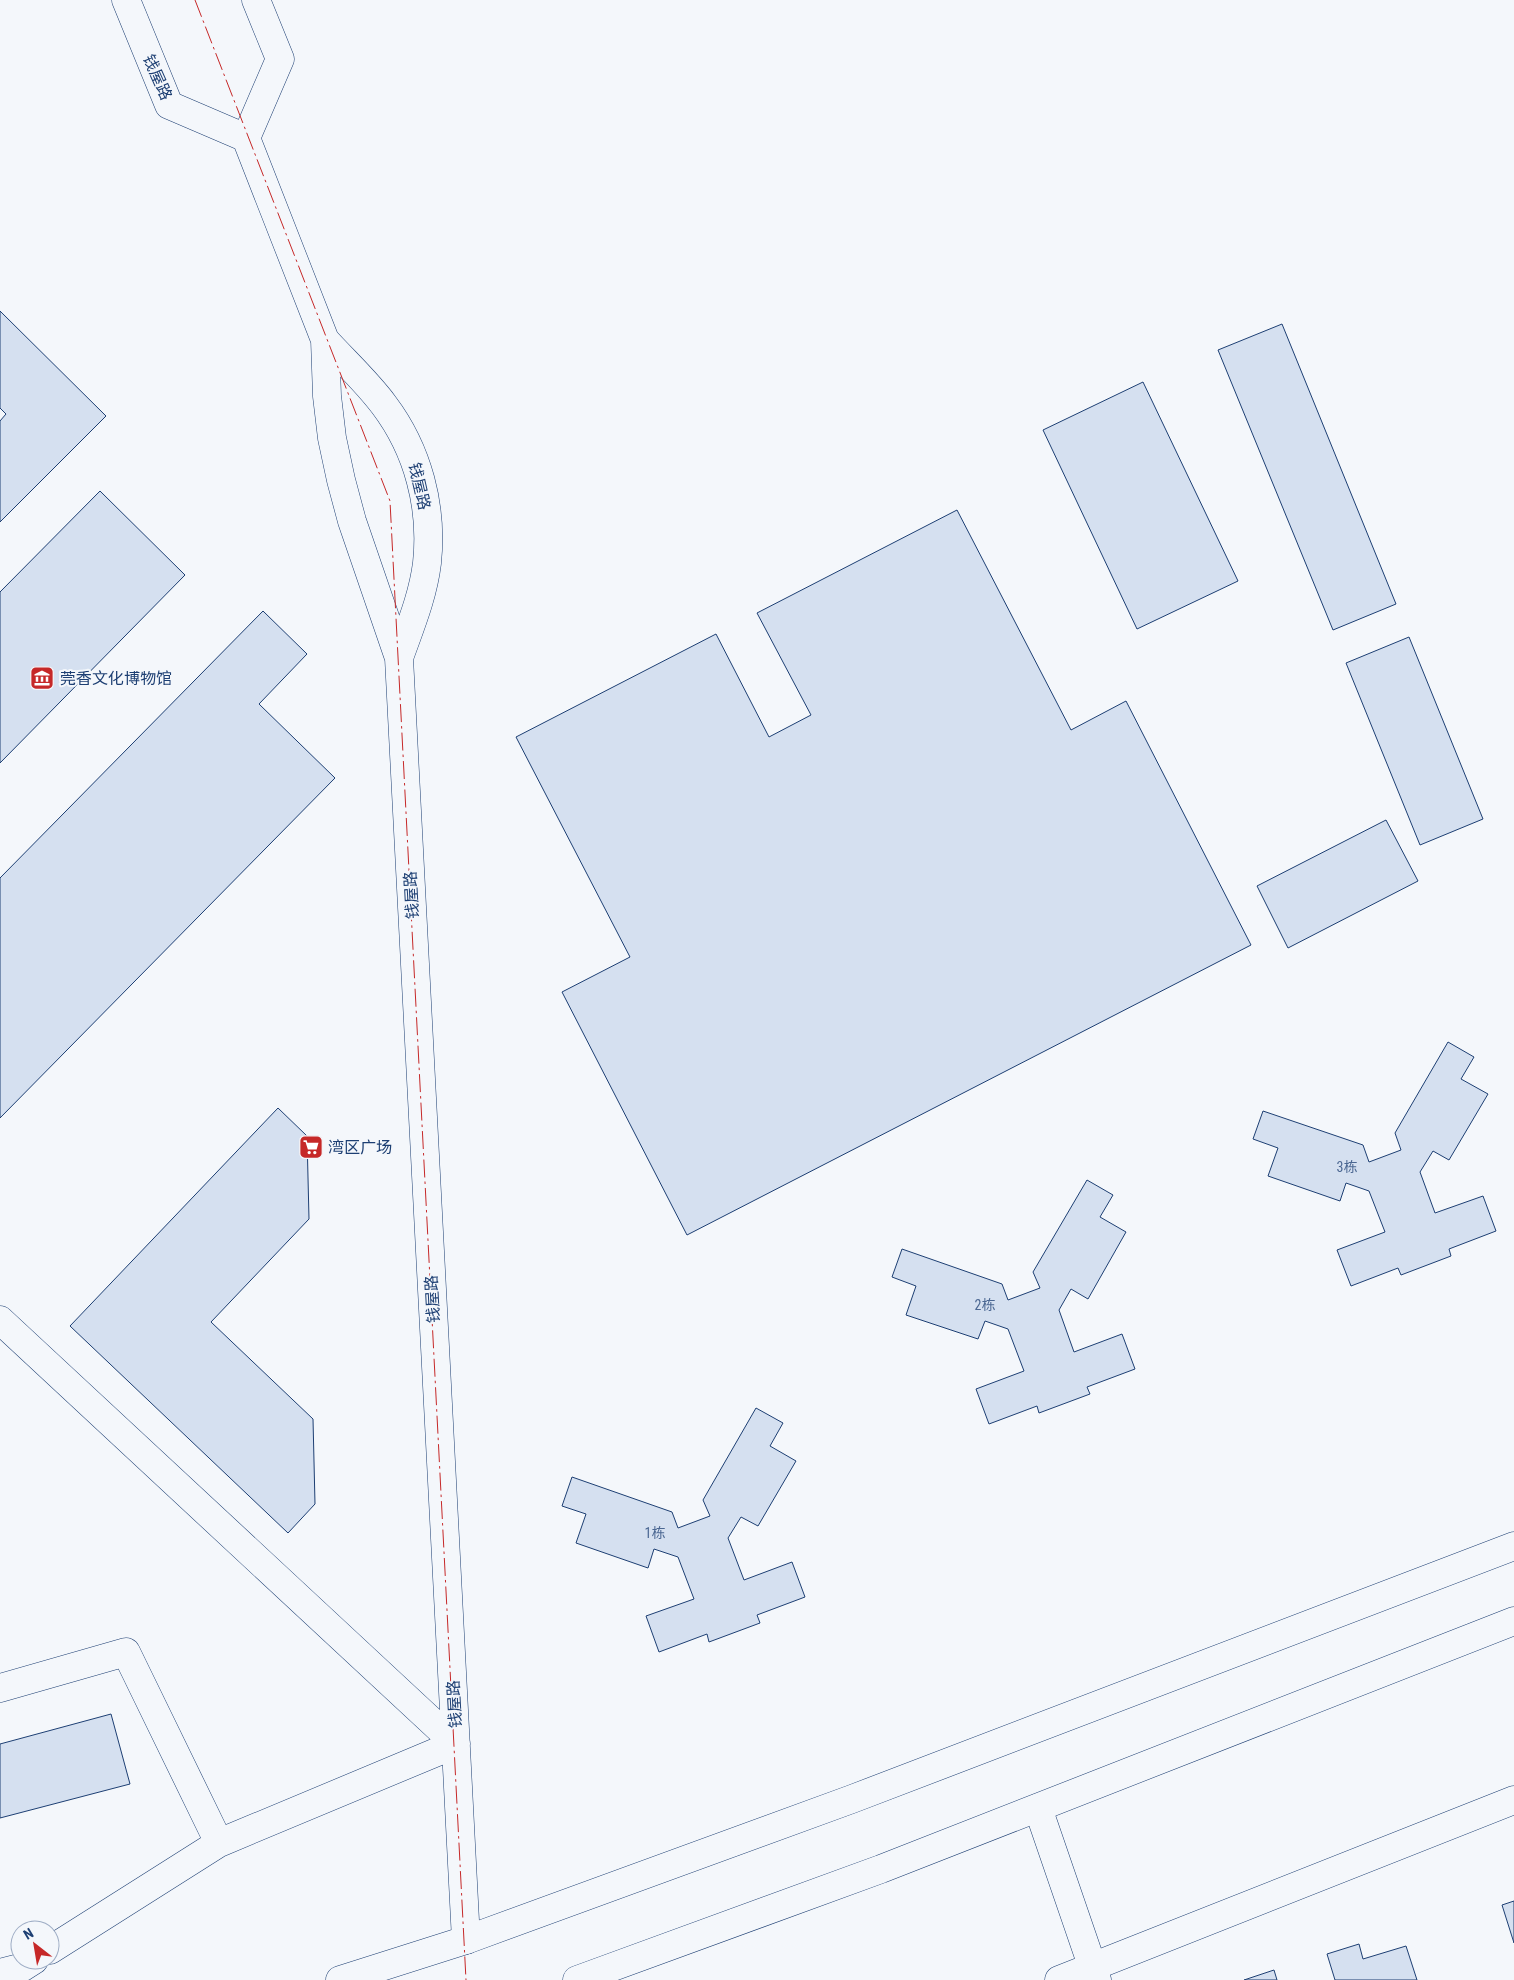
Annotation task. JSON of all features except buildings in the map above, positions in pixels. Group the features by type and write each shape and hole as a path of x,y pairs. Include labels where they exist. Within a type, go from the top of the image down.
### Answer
{"street":[{"name":"钱屋路","path":"126,0 169,105 246,138 325,340 327,396 332,438 341,480 352,521 399,658 466,1940"},
{"path":"246,138 280,59 256,0"},
{"name":"钱屋路","path":"325,340 384,405 403,433 416,464 425,496 428,530 427,564 420,597 399,658"},
{"path":"0,1320 456,1744 219,1843 60,1944"},
{"path":"340,1980 466,1940 852,1799 1514,1546"},
{"path":"576,1980 881,1869 1514,1621"},
{"path":"0,1688 126,1652 219,1843"},
{"path":"1059,1980 1095,1973 1514,1800"},
{"path":"1038,1808 1095,1973"}],"power":[{"path":"195,0 390,501 466,1980"}],"place":[{"name":"莞香文化博物馆","path":"42,678"},
{"name":"湾区广场","path":"311,1147"}]}
